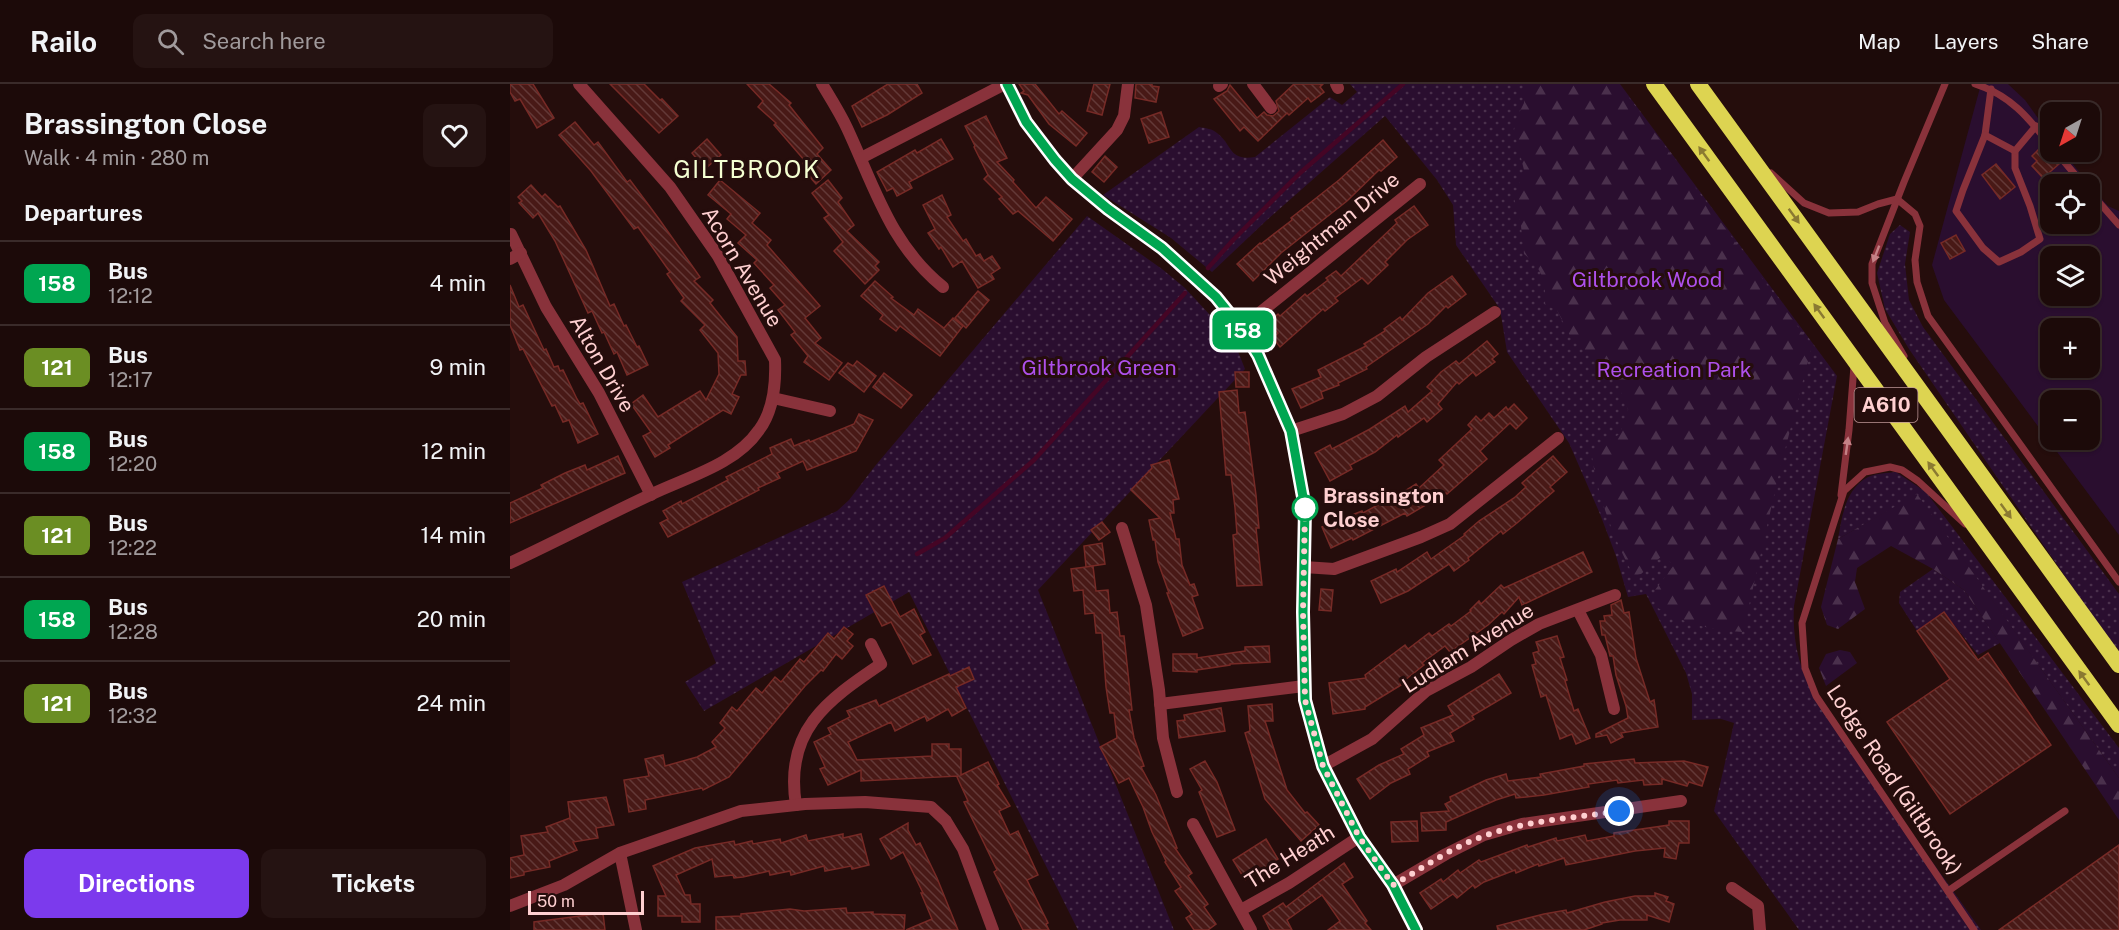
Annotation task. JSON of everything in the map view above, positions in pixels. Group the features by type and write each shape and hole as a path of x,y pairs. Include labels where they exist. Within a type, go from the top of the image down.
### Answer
{"highway":[{"name":"A610","path":"1654,84 2119,725"},
{"name":"A610","path":"1698,84 2119,664"}],"street":[{"name":"Acorn Avenue","path":"510,563 697,475 732,456 760,430 773,398 776,380 775,360 718,256 670,188 579,84"},
{"path":"822,84 845,124 894,231 908,252 943,287"},
{"path":"861,158 1006,84 1026,122 1072,179 1108,209 1162,248 1216,297 1241,328 1258,355 1291,431 1305,508 1305,700 1323,766 1359,837 1393,885 1416,930"},
{"path":"1072,179 1117,130 1124,116 1128,84"},
{"path":"1252,84 1271,108"},
{"name":"Weightman Drive","path":"1241,328 1419,184"},
{"name":"Alton Drive","path":"511,234 515,256 599,393 651,495"},
{"path":"1291,431 1343,414 1377,396 1426,357 1495,312"},
{"path":"773,398 830,411"},
{"path":"1304,567 1335,569 1450,524 1558,438"},
{"path":"1122,528 1146,605 1163,738 1177,792"},
{"name":"Ludlam Avenue","path":"1323,766 1372,739 1426,691 1472,667 1539,624 1615,595"},
{"path":"1578,610 1601,656 1614,709"},
{"path":"796,805 793,785 794,765 799,746 812,722 834,698 882,664 871,644"},
{"path":"1160,704 1304,686"},
{"path":"1393,885 1484,835 1513,827 1680,801"},
{"path":"510,906 564,885 620,853 741,811 796,805 865,802 931,807 946,821 963,849 993,930"},
{"name":"The Heath","path":"1193,824 1251,930"},
{"name":"The Heath","path":"1241,910 1289,884 1359,837"},
{"path":"620,853 636,930"},
{"path":"1732,888 1758,906 1760,930"}],"lane":[{"path":"1925,399 1885,323 1872,283 1872,264 1946,84"},
{"path":"1975,84 1991,89 2027,115 2040,131"},
{"path":"1991,89 1985,135 1956,211 1983,248 1999,262 2040,239 2015,168 2015,151 2036,126"},
{"path":"1985,135 2015,151"},
{"path":"1747,151 1804,203 1829,213 1858,213 1897,199"},
{"path":"2064,162 2075,174"},
{"path":"1897,199 1916,213 1920,226 1915,260 1917,282 1928,316 2119,582"},
{"path":"2100,203 2119,225"},
{"path":"1840,504 1849,430 1854,359"},
{"path":"1840,504 1844,491 1865,472 1890,467 1902,470 1918,481 1986,544"},
{"name":"Lodge Road (Giltbrook)","path":"1840,504 1802,623 1805,668 1816,696 1974,930"},
{"path":"1948,891 2064,811"}],"green space":[{"name":"Recreation Park","path":"1350,84 1620,84 1837,376 1794,606 1794,631 1801,666 1816,699 1981,930 1799,930 1714,811 1734,723 1721,719 1692,720 1692,694 1686,673 1646,594 1628,597 1600,514 1569,443 1507,352 1500,309 1456,245 1453,205 1437,180 1385,116 1268,219 1212,272 1171,238 1103,195 1199,127 1215,132 1240,157 1255,157 1330,97 1342,105 1357,92"},
{"name":"Giltbrook Wood","path":"1524,84 1619,84 1812,346 1780,469 1743,632 1698,625 1656,607 1655,590 1674,565 1662,556 1641,574 1634,576 1614,533 1602,502 1592,456 1609,440 1620,434 1628,409 1617,375 1608,366 1593,360 1571,338 1557,310 1545,305 1542,276 1524,254 1521,226 1514,198 1524,170 1514,130 1524,103"},
{"path":"1981,84 2008,84 2025,100 2040,121 2040,162 2071,162 2081,174 2040,174 2040,234 2100,234 2100,197 2108,206 2119,211 2119,535 2056,450 2100,450 2100,390 2040,390 2040,429 1944,300 1932,265"},
{"name":"Giltbrook Green","path":"1087,216 1185,288 1223,329 1237,349 1245,369 1038,590 1174,930 1078,930 909,592 704,711 685,682 716,663 682,582 837,511 849,500 875,466"},
{"path":"1900,225 1910,232 1905,264 1909,300 1923,327 2119,594 2119,655 1909,349 1885,309 1877,273 1890,234"},
{"path":"1896,472 1926,492 2119,748 2119,778 1917,495 1838,539 1849,496 1860,482 1878,474"},
{"path":"1917,494 2119,778 2119,820 1964,590 1933,569 1891,546 1857,568 1855,582 1865,609 1838,629 1827,625 1821,607 1838,539"},
{"path":"1933,569 1964,590 2000,643 1978,655 1944,612 1917,631 1899,603 1900,592"},
{"path":"1840,650 1850,652 1857,663 1826,686 1819,668 1826,654"}],"building":[{"path":"510,84 533,84 554,118 537,128 520,99 515,101 510,92"},
{"path":"610,84 644,84 678,116 659,133"},
{"path":"747,84 769,84 791,103 789,105 823,148 817,154 831,170 816,184 800,166 805,161 774,125 776,123 758,107 763,101"},
{"path":"888,84 917,84 922,93 887,115 862,127 852,106"},
{"path":"1019,84 1035,84 1059,114 1062,111 1087,133 1076,146 1049,124 1028,95 1021,93 1024,91"},
{"path":"1094,84 1110,84 1102,115 1087,111"},
{"path":"1136,84 1152,84 1152,86 1159,87 1156,102 1135,98"},
{"path":"1294,84 1323,84 1320,87 1324,92 1311,102 1308,98 1289,115 1287,113 1258,141 1244,127 1240,131 1214,99 1227,91 1230,85 1257,118 1264,112 1273,116 1279,111 1276,101"},
{"path":"1161,112 1169,137 1149,143 1141,119"},
{"path":"986,116 1007,158 997,162 1014,180 1013,182 1036,208 1046,197 1072,219 1053,241 1018,211 1013,214 999,199 1002,197 984,179 988,175 965,126"},
{"path":"575,122 594,145 598,142 627,182 630,180 659,219 700,277 694,281 713,300 710,303 737,337 738,361 745,361 746,375 741,375 732,394 739,397 731,414 723,410 668,445 670,448 655,457 643,436 651,432 631,404 643,395 658,417 700,391 706,400 719,374 718,353 700,330 705,325 681,301 684,298 667,274 670,272 638,227 634,229 591,171 559,135"},
{"path":"707,139 721,155 705,169 692,153"},
{"path":"941,139 953,159 909,182 912,188 897,196 893,188 887,191 877,172 915,150 917,153"},
{"path":"1383,140 1397,157 1381,171 1379,170 1347,201 1281,253 1253,281 1237,264 1260,243 1292,220 1291,218 1339,180"},
{"path":"2040,148 2040,162 2057,162 2059,164 2048,174 2040,175 2032,166 2037,161 2032,156"},
{"path":"1105,156 1117,167 1104,182 1092,172"},
{"path":"1996,164 2015,187 2000,199 1982,175"},
{"path":"720,180 760,213 752,223 771,240 767,245 820,306 805,318 821,338 815,343 842,363 829,380 804,362 808,356 791,335 795,332 778,310 785,305 770,288 774,285 754,263 757,260 738,243 746,235 727,219 731,214 708,195"},
{"path":"828,180 842,198 838,202 854,225 847,231 879,262 875,266 879,270 865,284 834,251 843,242 824,218 829,215 812,193"},
{"path":"531,185 542,197 545,194 558,207 560,206 586,250 610,306 614,304 624,326 626,325 637,347 639,346 648,365 627,375 617,352 614,354 592,311 588,313 555,241 538,213 533,218 519,203 522,201 518,197"},
{"path":"942,195 951,215 947,217 963,241 966,239 976,256 980,254 984,261 992,256 1000,268 991,274 994,279 978,288 962,261 953,267 941,247 939,249 928,233 935,229 923,205"},
{"path":"1414,206 1428,225 1407,240 1385,262 1388,265 1368,284 1362,278 1335,298 1338,301 1325,311 1323,309 1280,347 1273,338 1278,333 1268,323 1278,314 1280,316 1305,294 1307,296 1328,280 1326,278 1336,271 1341,276 1397,223 1395,220"},
{"path":"1956,235 1965,251 1950,259 1941,243"},
{"path":"1452,276 1466,294 1448,308 1446,306 1428,324 1366,367 1367,369 1321,392 1323,398 1301,408 1292,389 1321,377 1318,370 1366,346 1364,344 1385,331 1384,329 1400,317 1402,320 1428,293"},
{"path":"875,281 893,297 891,298 914,315 918,309 944,328 953,318 963,326 940,356 900,326 896,331 880,319 883,315 861,296"},
{"path":"510,285 519,307 523,305 554,367 558,366 560,371 563,370 598,434 578,443 569,420 563,422 555,405 552,406 523,349 520,350 510,325"},
{"path":"978,291 989,300 966,328 955,318"},
{"path":"1487,341 1498,354 1492,359 1495,362 1476,376 1473,372 1459,384 1457,382 1438,404 1442,409 1427,422 1424,418 1375,452 1350,465 1352,469 1330,481 1315,453 1330,445 1332,449 1370,429 1405,406 1408,412 1432,391 1427,387 1441,372 1456,361 1459,364"},
{"path":"857,361 876,376 864,392 839,373 848,363 853,366"},
{"path":"1235,372 1249,372 1249,387 1236,387"},
{"path":"884,373 912,395 901,408 873,387"},
{"path":"1237,390 1239,413 1245,412 1256,495 1259,528 1256,528 1262,585 1237,586 1233,535 1237,534 1235,508 1231,475 1226,475 1219,392"},
{"path":"1514,404 1527,418 1516,429 1510,423 1480,451 1487,459 1447,494 1407,516 1405,513 1353,540 1352,538 1331,548 1322,527 1362,511 1363,513 1383,502 1384,504 1416,484 1419,488 1444,465 1439,460 1472,429 1468,425 1476,416 1481,421 1489,413 1494,418 1506,407 1508,410"},
{"path":"859,414 873,420 856,451 807,470 803,461 777,473 780,478 758,488 759,490 668,537 660,523 668,519 663,511 681,501 682,504 728,480 726,477 772,454 770,448 791,439 794,446 809,440 810,442 854,424"},
{"path":"618,456 625,473 510,523 510,503 543,488 541,485 565,473 585,465 587,470"},
{"path":"1553,456 1567,472 1550,487 1554,491 1517,523 1503,534 1501,531 1454,571 1449,564 1408,591 1381,603 1371,581 1396,569 1397,572 1427,552 1431,559 1465,535 1479,521 1514,498 1526,487 1522,483"},
{"path":"1169,460 1179,499 1173,500 1174,513 1170,513 1176,539 1179,539 1182,565 1190,585 1194,584 1198,595 1192,597 1203,628 1183,636 1167,593 1169,593 1158,562 1149,520 1160,518 1131,490 1152,468 1151,465"},
{"path":"1102,522 1110,532 1099,540 1091,530"},
{"path":"1102,543 1105,564 1086,567 1084,546"},
{"path":"1583,552 1592,572 1522,605 1519,597 1504,614 1502,612 1450,652 1445,646 1422,663 1424,665 1401,685 1365,709 1333,714 1329,683 1366,678 1365,675 1405,645 1408,649 1429,633 1432,636 1449,624 1451,626 1471,611 1479,601 1481,604 1501,585 1504,588"},
{"path":"1093,566 1096,591 1108,590 1110,613 1117,612 1120,636 1124,636 1132,710 1129,710 1134,738 1144,766 1141,767 1156,795 1177,848 1175,848 1192,873 1188,876 1208,904 1204,907 1216,924 1208,930 1194,930 1186,918 1192,914 1175,891 1181,887 1165,862 1129,778 1119,783 1100,747 1117,738 1114,713 1110,713 1106,687 1102,633 1096,633 1094,613 1085,614 1083,590 1074,591 1071,569"},
{"path":"884,586 900,617 914,609 925,632 920,635 931,655 913,664 891,622 882,626 866,595"},
{"path":"1321,589 1333,590 1331,611 1319,610"},
{"path":"1621,600 1624,613 1629,612 1636,658 1650,702 1654,700 1658,727 1621,733 1623,737 1611,743 1607,735 1596,737 1596,734 1628,718 1613,656 1610,656 1605,635 1602,635 1600,621 1605,621 1604,616 1612,615 1611,605"},
{"path":"1944,612 1978,660 1988,653 2051,745 1950,814 1887,722 1950,679 1917,631"},
{"path":"844,627 853,634 847,641 853,646 842,659 836,654 823,671 821,670 805,686 729,777 703,790 702,788 645,800 646,809 629,812 624,780 649,776 645,759 663,755 665,766 697,757 716,747 712,742 725,728 720,723 732,707 737,711 756,688 762,693 775,677 781,682 800,659 804,662 828,633 834,639"},
{"path":"1557,636 1564,657 1560,658 1574,711 1578,709 1590,738 1576,744 1572,734 1560,739 1546,695 1541,697 1532,665 1536,664 1533,653 1539,651 1536,642"},
{"path":"1269,646 1270,662 1230,664 1197,670 1197,672 1173,671 1173,654 1197,654 1197,658 1245,651 1245,647"},
{"path":"969,667 974,679 956,687 966,708 952,716 948,709 927,721 925,716 895,731 891,722 848,742 857,760 932,756 932,744 949,744 949,749 961,749 961,775 988,762 999,784 997,785 1010,806 999,811 1010,835 1018,831 1038,875 1027,880 1048,923 1046,924 1049,930 1023,930 994,872 997,870 964,802 968,801 958,776 861,781 861,770 828,785 820,769 825,767 814,742 831,734 828,728 850,717 847,711 876,700 879,706"},
{"path":"1499,674 1511,693 1472,716 1474,719 1450,733 1454,741 1427,752 1429,756 1408,769 1410,774 1391,783 1370,799 1357,779 1379,765 1404,754 1401,749 1424,735 1421,728 1453,715 1448,706"},
{"path":"1272,704 1273,721 1265,721 1287,790 1305,813 1307,812 1319,825 1301,841 1265,799 1245,733 1250,731 1248,706"},
{"path":"1221,708 1225,731 1179,738 1177,721 1185,720 1184,715"},
{"path":"1634,759 1635,763 1684,761 1708,767 1702,786 1689,782 1687,786 1662,779 1662,784 1644,785 1643,780 1618,783 1617,780 1588,784 1589,787 1544,795 1516,798 1515,794 1446,822 1446,830 1422,831 1421,813 1449,811 1445,804 1451,801 1450,797 1486,780 1506,774 1508,781 1541,777 1540,774 1584,766 1584,764"},
{"path":"1205,761 1217,782 1235,830 1217,837 1199,792 1202,790 1190,769"},
{"path":"606,797 614,825 596,828 598,838 573,842 577,850 549,861 550,867 524,872 524,875 510,878 510,858 524,855 521,836 548,832 546,827 570,818 568,802"},
{"path":"1417,821 1418,841 1392,842 1391,822"},
{"path":"1669,821 1689,821 1689,843 1679,843 1676,859 1664,857 1665,848 1635,851 1566,865 1564,858 1539,866 1538,864 1516,873 1515,870 1475,888 1473,885 1457,898 1453,894 1431,909 1420,893 1441,879 1443,882 1458,870 1460,873 1479,860 1481,862 1527,845 1528,847 1556,838 1557,841 1585,835 1587,841 1614,836 1614,833 1669,825"},
{"path":"908,823 908,830 916,845 920,843 937,878 958,930 906,930 932,919 921,893 923,893 903,852 891,859 880,839"},
{"path":"843,834 843,838 861,834 869,865 825,871 824,866 791,875 790,871 770,875 769,871 734,878 733,875 715,877 712,859 676,875 685,895 690,895 691,904 700,904 700,922 682,922 682,916 658,916 658,896 666,896 653,866 695,848 734,841 735,845 780,839 781,843 806,835 808,841"},
{"path":"1266,839 1278,859 1245,880 1233,860"},
{"path":"2119,845 2119,930 1999,930"},
{"path":"1344,863 1353,877 1342,884 1371,930 1328,930 1340,921 1322,895 1287,920 1292,930 1270,930 1263,916 1283,903 1286,907"},
{"path":"1655,893 1668,897 1666,901 1674,904 1669,922 1647,915 1647,920 1620,920 1602,923 1584,930 1498,930 1497,926 1544,914 1566,910 1567,913 1635,896 1655,896"},
{"path":"846,908 847,913 873,912 873,914 905,915 904,930 716,930 716,917 790,909 804,911"},
{"path":"603,913 605,930 534,930 534,922"}],"waterway":[{"path":"1208,268 1300,173 1403,84"},
{"path":"917,554 945,538 1034,460 1185,293"}],"bus line":[{"name":"158","path":"1007,84 1026,122 1072,179 1108,209 1162,248 1216,297 1241,328 1258,355 1291,431 1305,508 1303,612 1305,700 1323,766 1359,837 1393,885 1416,930"}],"place":[{"name":"Brassington Close","path":"1305,508"}],"district":[{"name":"GILTBROOK","path":"747,170"}],"route":[{"path":"1305,508 1303,612 1305,700 1323,766 1359,837 1393,885 1484,835 1522,824 1619,811"}]}
